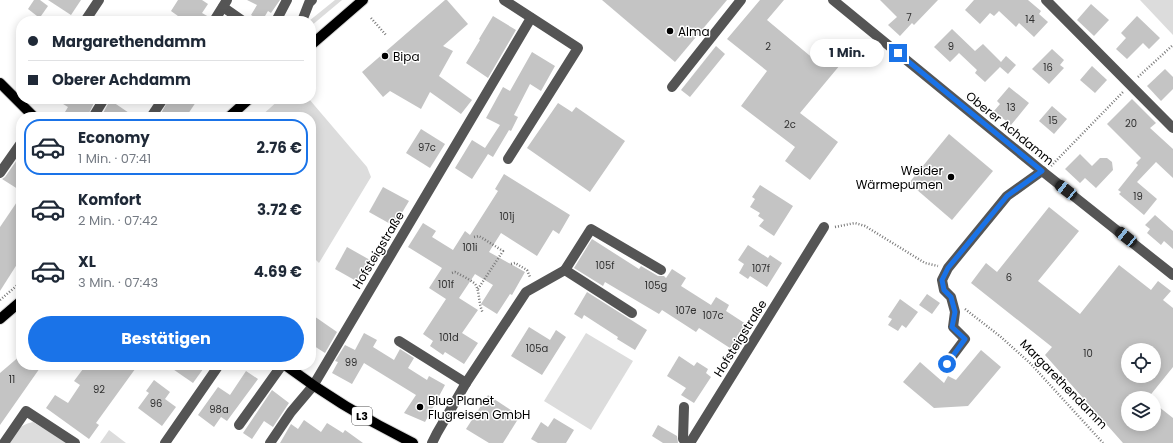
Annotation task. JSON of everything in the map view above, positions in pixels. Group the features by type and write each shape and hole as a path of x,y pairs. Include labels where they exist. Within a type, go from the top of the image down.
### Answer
{"main road":[{"path":"316,41 363,0"},
{"path":"0,83 16,96"},
{"path":"235,112 243,104"},
{"path":"0,319 16,305"},
{"name":"L3","path":"290,370 312,386 358,414 413,443"}],"street":[{"path":"88,16 99,0"},
{"path":"279,16 287,0"},
{"path":"304,16 309,3 312,0"},
{"path":"504,0 578,48 508,160"},
{"path":"672,87 741,0"},
{"path":"1046,0 1173,128"},
{"name":"Oberer Achdamm","path":"837,1 1042,171 1173,275"},
{"path":"217,16 225,3 238,16"},
{"name":"Hofsteigstraße","path":"270,443 291,412 312,386 531,18"},
{"path":"0,173 16,150"},
{"path":"947,364 965,339 952,327 955,312 951,297 944,290 942,280 948,268 1007,196 1042,171"},
{"name":"Hofsteigstraße","path":"689,443 812,246 829,227"},
{"path":"432,443 466,383 526,292 565,270 591,229 661,270"},
{"path":"565,270 632,313"},
{"path":"399,341 466,383"},
{"path":"165,443 216,370"},
{"path":"239,425 279,370"},
{"path":"684,407 683,439 689,443"},
{"path":"4,443 26,411 75,443"}],"path":[{"path":"371,18 386,36"},
{"path":"1042,171 1052,165 1173,45"},
{"path":"829,227 855,223 865,226 925,263 948,268"},
{"path":"474,238 479,236 504,251 478,289"},
{"path":"511,264 515,263 527,270 535,287"},
{"path":"452,273 455,272 461,278 475,284 478,289 480,306 483,313"},
{"path":"0,300 16,286"},
{"name":"Margarethendamm","path":"951,297 1001,337 1030,363 1103,443"}],"shaded area":[{"path":"335,0 342,0 316,22 315,16"},
{"path":"1140,0 1173,0 1173,35"},
{"path":"274,104 313,104 367,167 371,177 319,263 316,260 316,112 266,112"},
{"path":"586,333 633,361 591,430 544,401"},
{"path":"33,422 68,443 8,443 18,430 24,425"},
{"path":"109,430 126,443 100,443"}],"building":[{"path":"34,0 40,0 48,6 41,16 37,16 28,9"},
{"path":"48,0 81,0 71,15"},
{"path":"178,0 202,0 208,4 202,13 207,16 178,16 171,11"},
{"path":"247,0 280,0 271,13 268,11 265,16 251,15 257,5"},
{"path":"445,0 447,0 468,24 443,46 453,51 439,76 472,100 461,114 430,92 421,109 390,91 383,97 362,72"},
{"name":"Alma","path":"602,0 727,0 675,62"},
{"path":"760,0 784,0 767,20 815,60 833,39 850,53 800,113 838,142 810,180 785,161 795,147 741,106 767,71 727,39"},
{"path":"880,0 938,0 914,25 912,23 900,36 888,25 897,17"},
{"path":"974,0 1028,0 1041,11 1039,14 1048,22 1034,37 1019,23 1016,27 999,11 994,16 990,13 980,24 965,10"},
{"path":"1091,4 1109,20 1094,36 1077,20"},
{"path":"493,16 516,30 488,78 466,63"},
{"path":"1137,16 1160,38 1149,49 1143,43 1127,59 1116,49 1126,38 1121,33"},
{"path":"952,29 975,51 983,44 1001,62 1006,56 1016,65 1008,74 1000,67 985,82 975,73 977,70 959,53 950,62 934,47"},
{"path":"716,46 725,54 690,97 681,90"},
{"path":"1052,49 1064,60 1060,65 1064,68 1049,84 1032,69"},
{"path":"532,52 555,66 541,91 530,84 514,115 518,117 511,131 509,130 493,157 488,154 472,179 455,168 472,140 485,148 500,125 486,118 503,87 510,91"},
{"path":"1092,66 1107,80 1095,93 1080,80"},
{"path":"1165,69 1173,77 1173,89 1161,101 1147,86"},
{"path":"1009,87 1029,103 1011,125 994,111 1000,104 997,101"},
{"path":"1132,99 1156,123 1150,128 1173,149 1173,178 1156,162 1137,182 1157,199 1144,215 1119,194 1121,192 1118,190 1138,165 1136,163 1141,158 1107,124"},
{"path":"558,103 572,112 576,107 625,141 590,192 527,148"},
{"path":"63,104 94,104 90,112 65,112 68,107"},
{"path":"108,104 116,104 128,112 104,112"},
{"path":"166,104 195,104 189,112 162,112"},
{"path":"1052,106 1067,119 1054,134 1039,121"},
{"path":"421,129 445,144 430,168 406,153"},
{"name":"Weider Wärmepumen","path":"949,134 993,171 952,220 909,183"},
{"path":"1080,154 1092,166 1100,158 1107,158 1112,162 1113,170 1096,188 1085,178 1080,183 1065,169"},
{"path":"16,161 16,188 2,179"},
{"path":"504,174 570,215 559,234 553,230 537,256 501,233 489,252 525,272 512,295 510,294 497,314 481,304 493,285 475,274 459,298 478,310 462,333 478,343 464,364 445,352 443,355 430,346 433,341 423,334 446,299 429,288 442,268 408,247 423,223 436,231 432,237 453,250 465,231 470,235 498,191 495,189"},
{"path":"760,185 793,206 774,236 759,226 764,220 758,216 760,213 750,207 755,199 752,197"},
{"path":"383,187 409,201 394,226 369,212"},
{"path":"16,203 16,266 0,291 0,227"},
{"path":"1049,207 1079,231 1038,281 1080,314 1119,265 1151,290 1158,281 1171,291 1163,300 1173,308 1173,367 1161,382 1161,343 1121,343 1121,383 1160,383 1154,391 1121,391 1121,431 1161,431 1161,409 1173,418 1173,443 1123,443 1045,355 1052,347 971,283 986,263 997,272"},
{"path":"1155,215 1173,231 1173,249 1164,241 1161,245 1147,233 1150,229 1145,225"},
{"path":"592,239 639,269 641,266 658,276 664,276 666,278 672,269 686,278 681,286 711,305 716,297 729,305 726,311 749,326 733,350 699,328 696,332 662,310 659,314 605,282 603,286 574,268"},
{"path":"748,245 768,258 770,255 782,263 767,287 750,276 748,279 739,273 744,264 738,260"},
{"path":"347,247 370,260 358,282 335,269"},
{"path":"587,292 647,330 635,350 584,315 582,319 574,314"},
{"path":"927,294 940,303 932,314 919,305"},
{"path":"900,299 918,312 906,328 902,325 898,331 888,325 892,319 888,317"},
{"path":"316,317 337,332 325,353 316,347"},
{"path":"529,327 550,340 556,330 566,337 542,375 511,356"},
{"path":"364,333 377,340 373,347 394,360 400,349 414,358 408,368 427,380 429,376 445,385 425,422 404,413 416,395 364,363 352,384 332,373 338,362 335,361 345,345 355,350"},
{"path":"981,350 1001,367 968,406 934,408 903,382 920,362 944,383 948,376 956,380"},
{"path":"679,356 694,366 697,362 708,369 706,373 711,377 694,403 681,395 686,388 667,376"},
{"path":"16,359 16,370 38,370 0,425 0,373"},
{"path":"82,370 134,370 96,423 99,425 89,439 46,408 55,395 68,403 80,385 74,381"},
{"path":"174,370 202,370 193,383"},
{"path":"246,371 258,379 227,421 221,417 214,427 198,415 218,387 230,395"},
{"path":"154,380 170,392 165,399 176,407 162,426 138,408 149,393 146,391"},
{"path":"272,390 289,403 273,427 264,421 252,439 243,433"},
{"path":"488,395 520,416 503,443 489,443 466,429"},
{"path":"554,418 574,430 566,443 538,443 531,439 541,422 548,427"},
{"path":"304,420 321,432 327,423 343,433 345,430 363,443 280,443 291,424 298,429"},
{"path":"658,425 677,436 678,443 663,443 652,436"}],"place":[{"name":"Alma","path":"670,31"},
{"name":"Bipa","path":"385,56"},
{"name":"Weider Wärmepumen","path":"951,177"},
{"name":"Blue Planet Flugreisen GmbH","path":"420,407"}],"route":[{"path":"898,53 1042,171 1007,196 948,268 942,280 944,290 951,297 955,312 952,327 965,339 947,364"}]}
